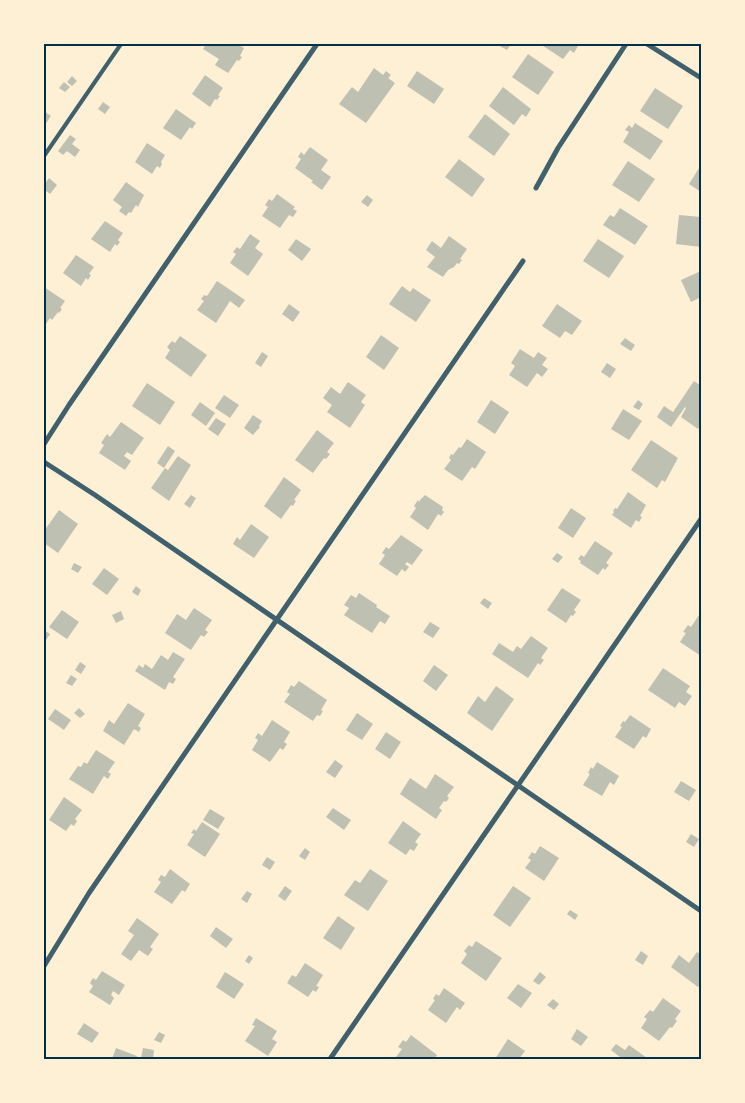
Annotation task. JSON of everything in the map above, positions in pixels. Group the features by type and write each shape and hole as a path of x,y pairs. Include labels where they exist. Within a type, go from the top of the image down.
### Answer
{"street":[{"path":"44,444 317,44"},
{"path":"536,188 558,148 626,44"},
{"path":"647,44 701,78"},
{"path":"44,966 89,893 523,261"},
{"path":"44,462 701,910"},
{"path":"330,1059 701,519"}],"lane":[{"path":"44,156 121,44"}],"building":[{"path":"206,44 237,44 244,48 240,56 242,57 239,61 237,60 228,73 215,65 219,59 203,49"},
{"path":"496,44 511,44 507,50"},
{"path":"540,44 575,44 578,46 574,53 570,50 563,59"},
{"path":"528,54 554,72 538,95 512,77"},
{"path":"374,68 383,75 386,71 391,75 388,78 395,83 366,123 339,104 352,87 358,92"},
{"path":"417,71 444,89 434,104 407,86"},
{"path":"205,75 223,88 218,95 220,96 217,100 215,99 210,107 192,94"},
{"path":"72,76 77,81 72,86 67,82"},
{"path":"64,82 70,87 65,92 59,88"},
{"path":"503,87 531,109 526,117 522,114 514,125 489,106"},
{"path":"655,88 683,106 668,129 640,111"},
{"path":"103,102 110,107 105,114 98,109"},
{"path":"176,109 196,123 192,129 190,127 181,140 163,128"},
{"path":"44,111 51,116 44,126"},
{"path":"485,114 510,134 494,156 468,137"},
{"path":"635,123 663,141 650,160 623,142 629,132 625,130 629,125 632,128"},
{"path":"70,135 76,139 72,144 80,150 75,157 67,151 63,155 58,151"},
{"path":"147,143 165,155 160,168 157,166 152,174 135,162"},
{"path":"310,147 328,160 321,170 331,177 322,190 295,168 301,159 298,157 301,152 304,155"},
{"path":"459,159 485,179 472,197 445,177"},
{"path":"628,161 655,179 639,202 612,185"},
{"path":"701,165 701,192 689,184"},
{"path":"49,178 57,185 50,194 44,189 44,185"},
{"path":"126,182 144,195 138,207 136,205 131,213 129,212 126,216 119,211 122,207 113,200"},
{"path":"277,194 295,207 293,209 297,211 293,217 289,215 280,228 262,216 268,207 265,205 269,199 272,201"},
{"path":"367,195 373,200 368,207 361,202"},
{"path":"620,208 648,226 635,245 603,225 610,215 614,217"},
{"path":"679,215 701,217 701,247 676,244"},
{"path":"105,221 123,233 118,240 120,242 117,246 115,244 110,252 91,239"},
{"path":"250,234 260,241 255,248 263,254 248,276 230,263 236,254 233,252 237,247 240,249"},
{"path":"449,236 467,249 459,264 457,263 448,270 443,277 427,267 435,257 426,250 432,241 441,248"},
{"path":"296,239 311,249 302,261 288,250"},
{"path":"598,239 624,256 609,278 583,261"},
{"path":"76,255 94,267 89,274 91,275 88,280 86,278 81,286 63,273"},
{"path":"701,271 701,297 691,302 681,280"},
{"path":"217,281 245,300 239,308 230,301 216,323 197,310 204,301 201,299 204,295 207,296"},
{"path":"402,286 410,292 413,288 431,300 416,322 389,304"},
{"path":"44,287 65,301 59,313 52,320 50,318 46,324 44,322"},
{"path":"289,304 300,312 293,322 282,314"},
{"path":"557,304 582,321 572,335 565,331 560,338 542,326"},
{"path":"381,335 399,348 384,370 366,357"},
{"path":"180,336 207,355 191,377 165,358 170,350 167,347 172,341 175,343"},
{"path":"625,338 635,345 631,351 620,344"},
{"path":"520,349 534,358 538,352 547,358 542,365 548,369 542,377 537,373 527,387 509,375 515,366 511,363"},
{"path":"262,352 268,356 261,367 255,363"},
{"path":"607,363 616,369 610,378 601,372"},
{"path":"694,381 701,386 701,424 698,429 681,417 685,407 671,427 657,417 664,406 673,412"},
{"path":"348,382 366,395 361,402 365,405 350,428 327,412 332,405 323,398 331,387 340,394"},
{"path":"147,383 175,402 160,425 132,406"},
{"path":"224,395 239,405 230,418 215,408"},
{"path":"491,400 509,412 495,434 477,422"},
{"path":"638,400 643,404 639,410 633,407"},
{"path":"200,402 215,413 206,426 191,415"},
{"path":"623,409 642,421 629,440 611,429"},
{"path":"253,415 262,421 260,427 253,435 244,428"},
{"path":"216,418 226,424 218,436 208,429"},
{"path":"121,422 144,438 132,455 127,452 124,456 131,461 125,470 99,453 104,445 101,443 107,434 110,437"},
{"path":"317,430 334,443 327,452 330,454 326,459 324,458 313,473 295,460"},
{"path":"467,439 486,452 475,469 472,467 462,481 444,469 451,460 449,458 451,454 453,455 459,447 461,448"},
{"path":"651,440 678,458 665,482 662,480 657,488 631,470"},
{"path":"168,446 175,451 164,468 157,463"},
{"path":"178,456 191,465 169,501 151,488 165,468 168,470"},
{"path":"284,477 301,490 294,500 296,501 293,506 291,505 281,519 264,506"},
{"path":"628,492 646,505 639,522 636,520 631,528 612,515 615,508 617,509"},
{"path":"191,495 196,498 190,508 184,504"},
{"path":"425,495 443,507 442,510 444,512 441,516 438,514 428,530 410,517 416,508 414,506 418,500 420,502"},
{"path":"571,508 586,518 573,538 558,528"},
{"path":"59,510 78,524 58,553 44,543 44,531"},
{"path":"251,524 269,537 254,558 233,544 237,537 240,540"},
{"path":"401,535 423,550 412,565 407,562 405,564 409,567 405,572 402,569 397,576 379,564 385,555 382,553 386,547 389,549"},
{"path":"595,541 613,553 606,563 609,565 605,570 603,568 598,575 580,563 581,561 578,559 581,555 584,557"},
{"path":"557,553 563,557 558,563 552,559"},
{"path":"74,563 82,567 78,573 71,569"},
{"path":"104,568 119,579 107,595 92,584"},
{"path":"136,586 141,590 138,596 132,592"},
{"path":"562,588 581,600 574,610 576,612 573,616 571,615 566,623 547,610"},
{"path":"359,593 390,616 385,624 380,621 372,633 344,615 349,608 344,605 351,595 356,598"},
{"path":"484,598 492,603 488,609 480,603"},
{"path":"194,608 212,620 205,630 208,632 204,637 201,635 191,650 165,633 177,614 186,620"},
{"path":"62,610 79,622 67,639 49,627"},
{"path":"121,611 124,619 116,623 112,615"},
{"path":"701,612 701,656 680,642 686,633 683,632 688,625 691,627"},
{"path":"430,622 440,628 433,638 423,632"},
{"path":"44,630 50,634 44,643"},
{"path":"531,636 548,648 541,658 544,660 540,665 538,663 528,678 492,654 499,643 513,652 517,646 521,649"},
{"path":"173,652 185,659 173,677 176,679 173,684 169,682 165,690 135,671 139,665 143,668 145,664 152,669 161,655 168,660"},
{"path":"80,662 86,666 81,674 75,670"},
{"path":"434,665 448,675 436,691 423,681"},
{"path":"663,668 690,686 686,692 692,696 685,706 679,702 675,708 648,690"},
{"path":"71,675 77,679 72,686 66,683"},
{"path":"299,681 327,700 320,716 317,715 313,721 284,702 290,694 287,692 291,685 294,687"},
{"path":"496,686 514,699 492,731 467,713 478,696 485,702"},
{"path":"128,703 145,714 138,726 141,728 139,732 134,729 124,745 103,731 109,720 114,724"},
{"path":"79,708 85,714 80,718 74,713"},
{"path":"55,709 71,720 64,730 48,719"},
{"path":"357,713 373,724 362,740 346,730"},
{"path":"630,715 651,729 646,738 643,736 634,749 615,737 622,727 620,726 623,721 625,722"},
{"path":"272,720 290,732 284,742 287,744 283,750 280,748 270,762 252,750 258,740 255,738 258,733 262,736"},
{"path":"386,732 401,742 390,759 375,749"},
{"path":"96,750 115,762 108,772 111,774 108,779 104,776 93,794 69,779 78,766 81,767 84,762 87,764"},
{"path":"335,760 343,766 335,778 326,772"},
{"path":"597,762 619,776 614,785 610,782 602,796 583,785 590,774 588,773 591,767 593,769"},
{"path":"435,774 454,787 447,796 449,798 439,808 442,810 436,819 400,794 410,778 426,789"},
{"path":"681,781 696,790 689,801 674,792"},
{"path":"64,797 82,810 75,819 77,821 74,826 71,824 66,831 49,820"},
{"path":"333,808 351,820 344,830 326,817"},
{"path":"210,809 225,818 218,829 203,820"},
{"path":"403,821 421,834 415,842 418,844 414,851 410,849 406,855 388,843"},
{"path":"202,822 220,834 205,857 187,845 194,834 191,833 194,829 196,831"},
{"path":"691,834 699,839 694,847 686,842"},
{"path":"540,846 559,858 544,881 525,868 531,860 528,858 532,852 535,854"},
{"path":"305,848 310,852 305,860 299,856"},
{"path":"267,857 275,862 270,870 262,865"},
{"path":"170,869 190,884 185,892 182,890 172,904 154,892 161,882 158,880 161,875 165,877"},
{"path":"370,869 388,881 368,911 344,895 355,880 360,883"},
{"path":"285,886 292,891 285,901 278,896"},
{"path":"513,886 531,898 510,927 493,915"},
{"path":"247,891 252,894 247,903 241,899"},
{"path":"570,910 578,915 575,920 567,914"},
{"path":"338,916 355,928 341,950 323,938"},
{"path":"137,918 159,934 150,947 153,949 148,956 139,950 131,961 121,954 134,935 128,931"},
{"path":"216,927 233,939 226,948 210,936"},
{"path":"476,941 502,958 486,981 461,963 467,954 464,951 469,945 472,947"},
{"path":"641,951 648,956 643,965 635,960"},
{"path":"697,952 701,955 701,983 698,987 671,967 679,955 689,963"},
{"path":"249,955 253,958 249,964 245,961"},
{"path":"305,963 323,975 316,986 319,987 316,992 313,990 308,997 287,983 292,975 296,977"},
{"path":"102,971 125,985 119,995 113,991 111,995 114,998 110,1005 89,992 93,986 90,983 93,978 96,980"},
{"path":"225,972 244,984 234,999 216,987"},
{"path":"540,972 546,977 539,985 533,981"},
{"path":"518,984 532,993 521,1008 507,998"},
{"path":"444,988 465,1003 460,1010 457,1007 446,1023 428,1010 435,1000 433,999 436,994 439,996"},
{"path":"663,998 681,1011 675,1019 677,1021 672,1028 670,1027 659,1041 641,1028 647,1019 644,1017 650,1010 653,1012"},
{"path":"553,999 559,1004 554,1010 547,1005"},
{"path":"256,1018 277,1031 272,1039 277,1042 268,1056 245,1041 255,1026 252,1025"},
{"path":"84,1023 99,1033 92,1043 77,1034"},
{"path":"577,1029 588,1037 581,1046 571,1039"},
{"path":"159,1032 165,1035 161,1043 154,1040"},
{"path":"411,1035 437,1055 434,1059 398,1059 396,1057 402,1049 398,1047 403,1040 406,1042"},
{"path":"508,1039 525,1051 519,1059 495,1059"},
{"path":"616,1044 625,1050 629,1045 647,1058 619,1059 620,1057 611,1050"},
{"path":"116,1048 137,1056 136,1059 112,1059"},
{"path":"143,1048 154,1050 153,1059 141,1058"}]}
